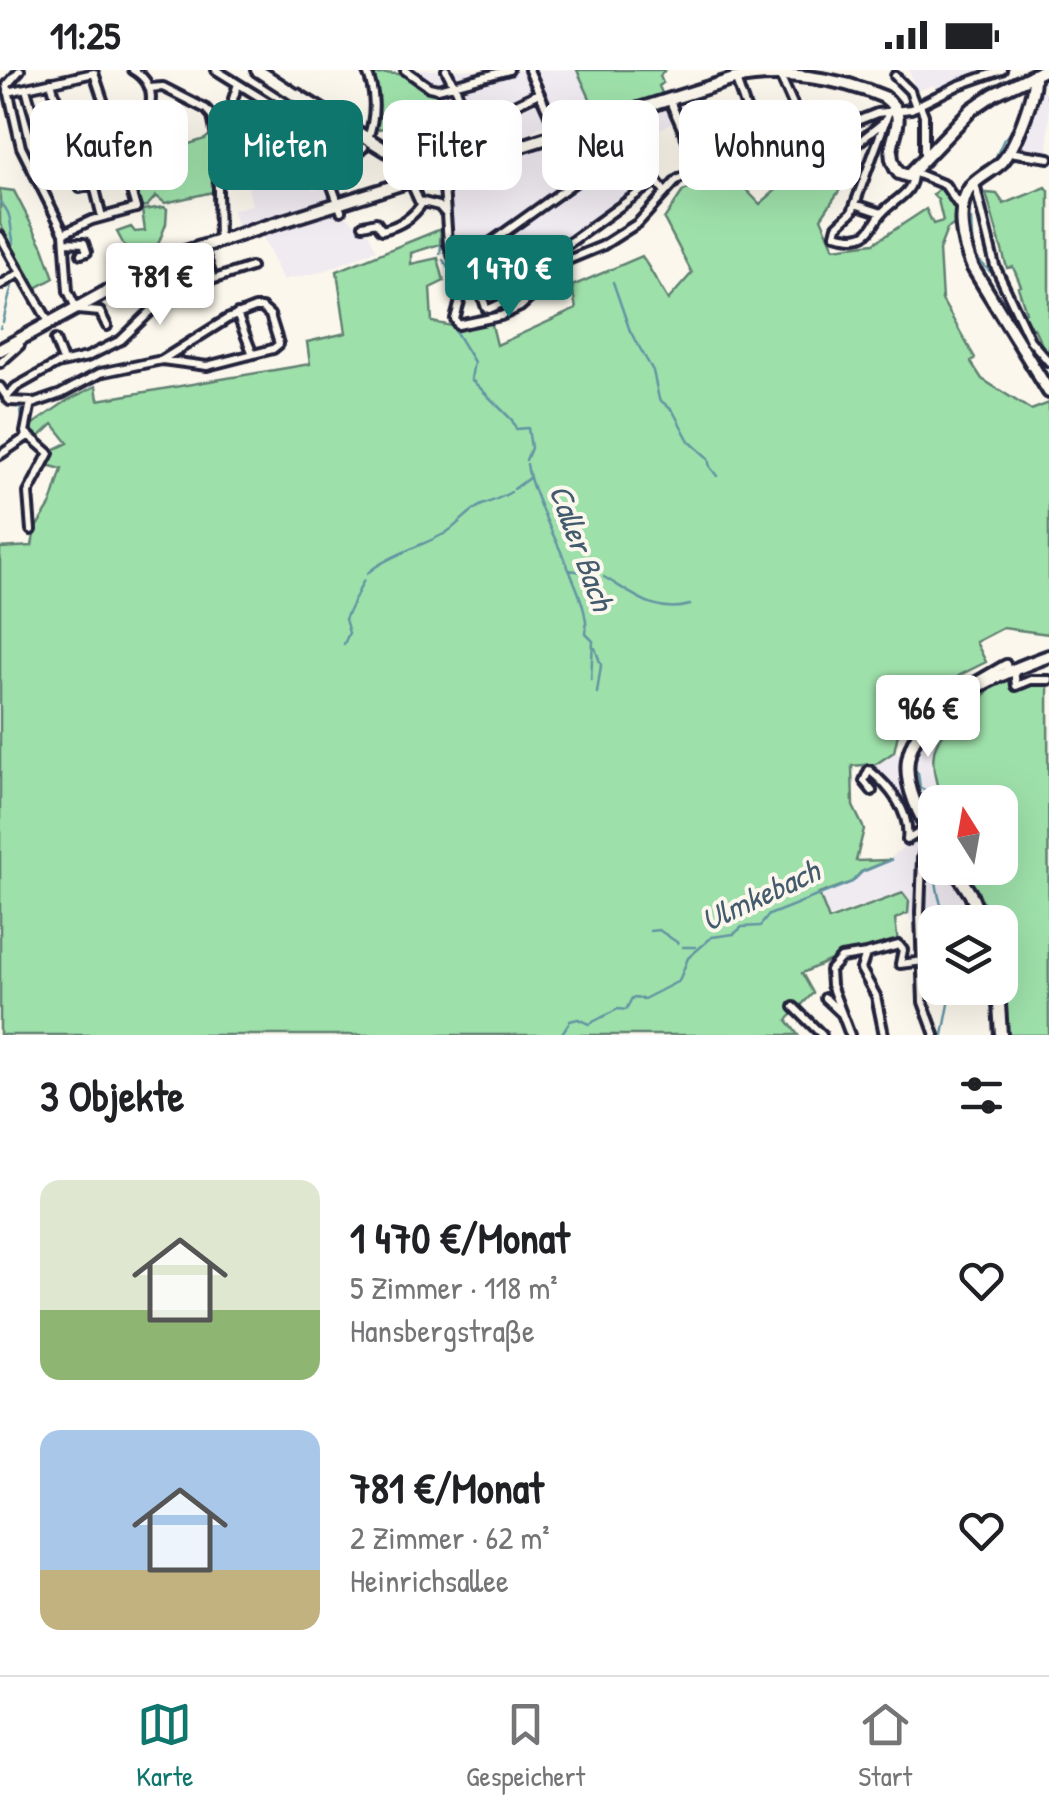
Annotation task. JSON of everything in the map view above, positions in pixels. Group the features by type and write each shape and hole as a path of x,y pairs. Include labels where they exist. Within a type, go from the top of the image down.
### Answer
{"main road":[{"path":"257,70 383,150"},
{"path":"659,102 734,76 778,72 804,72 875,93 891,102 896,128 890,152 892,164 902,175 914,172 972,109 1036,72"},
{"path":"1036,72 1009,152 1000,164 974,183 966,196 964,248 1049,392"},
{"path":"0,350 146,268 218,240 385,190"},
{"path":"918,804 908,780 914,738 957,699 1010,669 1046,659"},
{"path":"999,1005 1001,1035"}],"street":[{"path":"133,70 144,78 151,100"},
{"path":"216,70 264,100"},
{"path":"363,146 374,109 373,88 366,70"},
{"path":"405,70 418,73 435,88 509,70"},
{"path":"446,70 459,100"},
{"path":"527,70 542,102"},
{"path":"861,120 918,106 959,85 1002,70"},
{"path":"17,71 8,82 8,92 20,147 65,238 66,284 76,308 100,312 107,326"},
{"path":"778,72 791,100"},
{"path":"8,92 94,73 103,100"},
{"path":"734,76 743,100"},
{"path":"895,76 910,91 924,115 924,159"},
{"path":"51,82 56,100"},
{"path":"234,100 238,84"},
{"path":"149,88 163,87 208,111"},
{"path":"26,89 30,102"},
{"path":"522,100 538,94"},
{"path":"669,99 679,121"},
{"path":"861,139 891,114"},
{"path":"891,114 855,204 835,234 862,236 870,231 882,213 903,198 914,180 914,172 944,186 963,211"},
{"path":"1009,152 1049,158"},
{"path":"563,262 602,246 652,210 664,192 679,181"},
{"path":"974,183 995,266 1030,340 1049,362"},
{"path":"659,185 664,192"},
{"path":"95,190 102,217"},
{"path":"65,238 102,217 136,208 132,190"},
{"path":"218,190 218,240"},
{"path":"332,190 338,207"},
{"path":"413,190 415,198 423,202 443,203"},
{"path":"442,190 448,244 464,287 456,324 501,316 520,307 561,270 563,262 558,251"},
{"path":"453,254 490,243 564,190"},
{"path":"464,287 473,292 518,274 558,251 641,190"},
{"path":"363,226 376,222 382,230 396,226 412,217 423,202"},
{"path":"855,204 882,213"},
{"path":"259,228 263,242"},
{"path":"0,236 49,322"},
{"path":"65,238 83,239 87,254"},
{"path":"202,246 213,279"},
{"path":"2,407 16,387 63,361 87,357 121,340 162,304 213,279 251,267"},
{"path":"146,268 162,304"},
{"path":"0,285 20,273"},
{"path":"480,290 486,308 490,309 517,292 521,284 518,274"},
{"path":"30,530 28,494 48,453 28,436 24,427 32,404 113,370 162,360 207,366 276,348 278,340 268,312 255,308 237,314 162,360"},
{"path":"237,314 252,352"},
{"path":"0,364 20,345 18,340"},
{"path":"55,340 63,361"},
{"path":"0,386 8,399"},
{"path":"8,399 32,404"},
{"path":"0,455 28,436"},
{"path":"954,694 1010,669 1016,686 1031,680 1049,680"},
{"path":"872,790 864,781 868,770 872,770 903,811 908,823 907,840 918,838"},
{"path":"850,1035 831,985 831,967 842,958 899,945 903,950 900,964 918,962"},
{"path":"866,954 861,969 876,996 884,1035"},
{"path":"824,998 844,1015"},
{"path":"925,1005 935,1035"},
{"path":"794,1007 822,1035"}],"shaded area":[{"path":"402,70 577,70 591,100 542,100 542,126 522,136 522,100 439,100 436,90"},
{"path":"909,70 997,70 938,93 934,85 916,91"},
{"path":"1033,91 1049,91 1048,156 1013,151"},
{"path":"668,101 677,120 659,130 659,104"},
{"path":"542,140 542,190 638,190 554,252 474,288 466,285 450,245 447,190 522,190 522,146"},
{"path":"249,190 331,190 340,212 369,234 376,250 321,272 283,280 260,231 239,234 233,210 252,205"},
{"path":"977,689 989,692 940,733 931,767 937,785 918,785 918,885 965,885 974,905 918,905 918,939 908,913 909,901 903,892 827,918 819,895 852,883 862,872 883,865 909,842 909,821 877,777 876,764 894,751 912,760 915,742 940,714"}],"green space":[{"path":"367,70 374,75 406,76 436,89 439,100 383,100 383,128 372,130"},
{"path":"577,70 665,70 659,86 664,98 591,100"},
{"path":"208,137 208,190 217,191 165,203 156,196 147,206 139,207 134,190 188,190 188,144"},
{"path":"942,185 956,203 960,221 947,229 939,250 942,300 975,358 971,362 982,379 1031,410 1049,403 1049,634 1003,628 976,642 986,662 960,675 914,713 898,734 894,752 876,764 852,766 853,806 864,829 856,861 890,860 861,872 852,882 819,894 829,920 903,893 909,901 908,913 895,919 898,943 842,955 802,973 813,993 787,1020 798,1035 0,1035 0,548 32,546 35,529 51,504 62,469 47,465 51,451 68,443 53,424 35,441 27,428 96,386 98,400 310,364 307,342 346,333 337,271 441,229 440,244 411,253 411,264 438,258 444,281 430,288 432,322 457,327 491,321 497,345 576,309 572,286 642,256 668,300 692,273 664,219 683,191 746,190 760,204 776,190 840,190 821,218 834,248 874,243 926,209 933,224 943,221 933,195"},
{"path":"1046,187 1049,361 1038,366 1016,332 1023,327 1037,350 1043,347 1034,328 1028,330 1022,314 1026,312 1018,287 1021,286 1013,267 1007,268 986,193 997,194 1004,204"},
{"path":"0,189 14,191 43,247 54,278 36,288 0,224"},
{"path":"164,207 166,224 154,255 134,264 117,232 131,227 135,232 145,231 142,210"},
{"path":"1014,670 1013,683 1048,681 1049,1035 1002,1035 1001,1005 1018,1005 1018,905 976,905 967,885 1018,885 1018,785 938,785 933,767 941,737 974,708 992,679"}],"waterway":[{"path":"993,163 1004,139 1015,129"},
{"path":"0,202 9,216 14,243 10,246"},
{"path":"971,219 973,255 998,279"},
{"name":"Caller Bach","path":"440,254 443,229"},
{"name":"Caller Bach","path":"443,260 454,282 450,322"},
{"path":"3,322 13,281"},
{"path":"613,282 630,331 653,371 659,399 673,411 689,441 708,458 717,476"},
{"name":"Caller Bach","path":"454,329 474,362 471,379 512,420 516,429 528,428 531,448 526,460"},
{"path":"1024,341 1039,365"},
{"path":"15,403 21,410 23,428"},
{"name":"Caller Bach","path":"527,464 580,597 586,634 593,641 591,680"},
{"path":"514,489 529,478"},
{"path":"367,574 444,534 477,508 511,492"},
{"path":"569,570 597,574"},
{"path":"604,577 655,605 690,605"},
{"path":"344,644 349,633 345,619 364,580"},
{"name":"Caller Bach","path":"595,648 601,665 597,693"},
{"path":"917,729 917,723 930,714"},
{"path":"913,769 918,773 920,785"},
{"name":"Ulmkebach","path":"561,1035 570,1021 578,1019 589,1024 618,1009 626,1010 632,998 644,999 679,981 688,958 712,937 734,934 742,927 760,926 769,915 852,882 862,872 891,860"},
{"path":"937,885 942,905"},
{"path":"650,931 659,930 678,943"},
{"path":"683,947 695,947"},
{"path":"943,1035 949,1005"}]}
